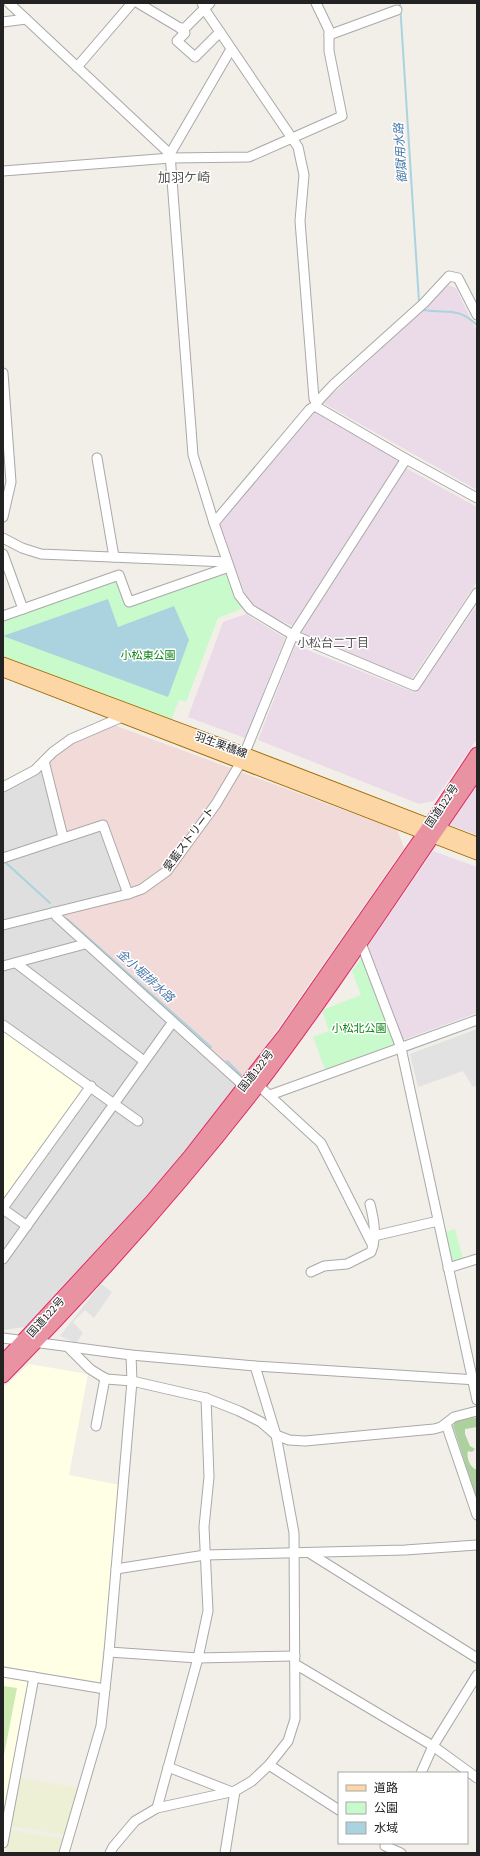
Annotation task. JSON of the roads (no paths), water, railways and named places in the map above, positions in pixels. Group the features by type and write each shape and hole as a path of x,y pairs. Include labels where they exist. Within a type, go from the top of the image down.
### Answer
{"highway":[{"name":"国道122号","path":"3,1362 29,1342 153,1215 258,1085 361,943 477,754"},
{"name":"国道122号","path":"3,1376 29,1342 190,1156 285,1034 431,831 477,772"}],"main road":[{"name":"羽生栗橋線","path":"3,663 431,831"},
{"name":"羽生栗橋線","path":"3,671 122,717 242,757"},
{"path":"431,831 477,843"},
{"path":"431,831 477,854"}],"street":[{"path":"9,3 171,156"},
{"path":"77,66 132,3"},
{"path":"138,3 180,28 185,33 177,41 195,57 220,32"},
{"path":"3,171 171,156 249,157 342,116 328,51 329,30 316,3"},
{"path":"180,28 185,28 206,5 220,32 298,147 304,175 300,221 314,399 316,404 406,459 477,498"},
{"path":"329,35 397,10"},
{"path":"3,22 26,19"},
{"path":"232,49 171,156 193,455 214,523 239,594 250,609 293,635 415,686 477,593"},
{"path":"214,523 310,408 316,404 334,384 424,303 449,276 458,278 477,315"},
{"path":"3,373 11,482 3,517"},
{"path":"98,458 114,557"},
{"name":"愛藍ストリート","path":"3,925 128,894 142,888 167,871 216,804 242,757 293,635 406,459"},
{"path":"3,538 22,548 41,554 228,564"},
{"path":"3,554 23,609"},
{"path":"3,616 119,575 129,602 228,564"},
{"path":"3,787 35,770 53,752 71,739 122,717"},
{"path":"44,761 63,837"},
{"path":"4,857 103,825 128,894"},
{"path":"54,912 57,917 85,944 244,1086"},
{"path":"361,943 401,1048 448,1268 475,1380 477,1400"},
{"path":"3,966 85,944"},
{"path":"16,963 144,1062"},
{"path":"270,1095 477,1020"},
{"path":"3,1259 172,1023"},
{"path":"3,1025 115,1103 138,1121"},
{"path":"258,1085 321,1143 373,1246"},
{"path":"27,1226 3,1209 91,1086"},
{"path":"311,1272 324,1266 347,1264 371,1252 374,1236 374,1220 370,1204"},
{"path":"374,1236 438,1221"},
{"path":"448,1268 477,1260"},
{"path":"3,1338 69,1348 131,1355 255,1366 475,1380"},
{"path":"69,1348 90,1368 105,1378 132,1382 206,1398 239,1411 261,1422 276,1435 288,1440 305,1441 434,1429 446,1424 454,1417 477,1411"},
{"path":"64,1853 101,1726 110,1652 132,1382 131,1355"},
{"path":"110,1853 113,1847 135,1821 157,1808 234,1791 252,1781 269,1766 288,1741 295,1719 294,1532 276,1435 255,1366"},
{"path":"96,1426 105,1378"},
{"path":"157,1808 198,1658 208,1611 204,1528 210,1477 206,1398"},
{"path":"446,1424 477,1515"},
{"path":"116,1569 205,1555 311,1554 477,1545"},
{"path":"311,1554 477,1658"},
{"path":"110,1652 198,1658 295,1660 433,1746 477,1778"},
{"path":"3,1672 105,1689"},
{"path":"421,1772 433,1746 477,1675"},
{"path":"3,1842 34,1677"},
{"path":"269,1766 338,1809"},
{"path":"168,1767 234,1791"},
{"path":"225,1853 234,1791"},
{"path":"384,1847 402,1853"}],"water":[{"path":"108,599 118,627 174,606 189,640 168,697 3,636"}],"waterway":[{"name":"御獄用水路","path":"400,3 419,302"},
{"name":"御獄用水路","path":"424,310 458,313 464,315 477,325"},
{"name":"金小堀排水路","path":"5,862 50,903"},
{"name":"金小堀排水路","path":"67,919 211,1047"},
{"path":"405,1051 459,1031"},
{"name":"金小堀排水路","path":"227,1061 241,1075"}],"district":[{"name":"加羽ケ崎","path":"184,178"},
{"name":"小松台二丁目","path":"333,643"}],"park label":[{"name":"小松東公園","path":"148,655"},
{"name":"小松北公園","path":"359,1028"}]}
